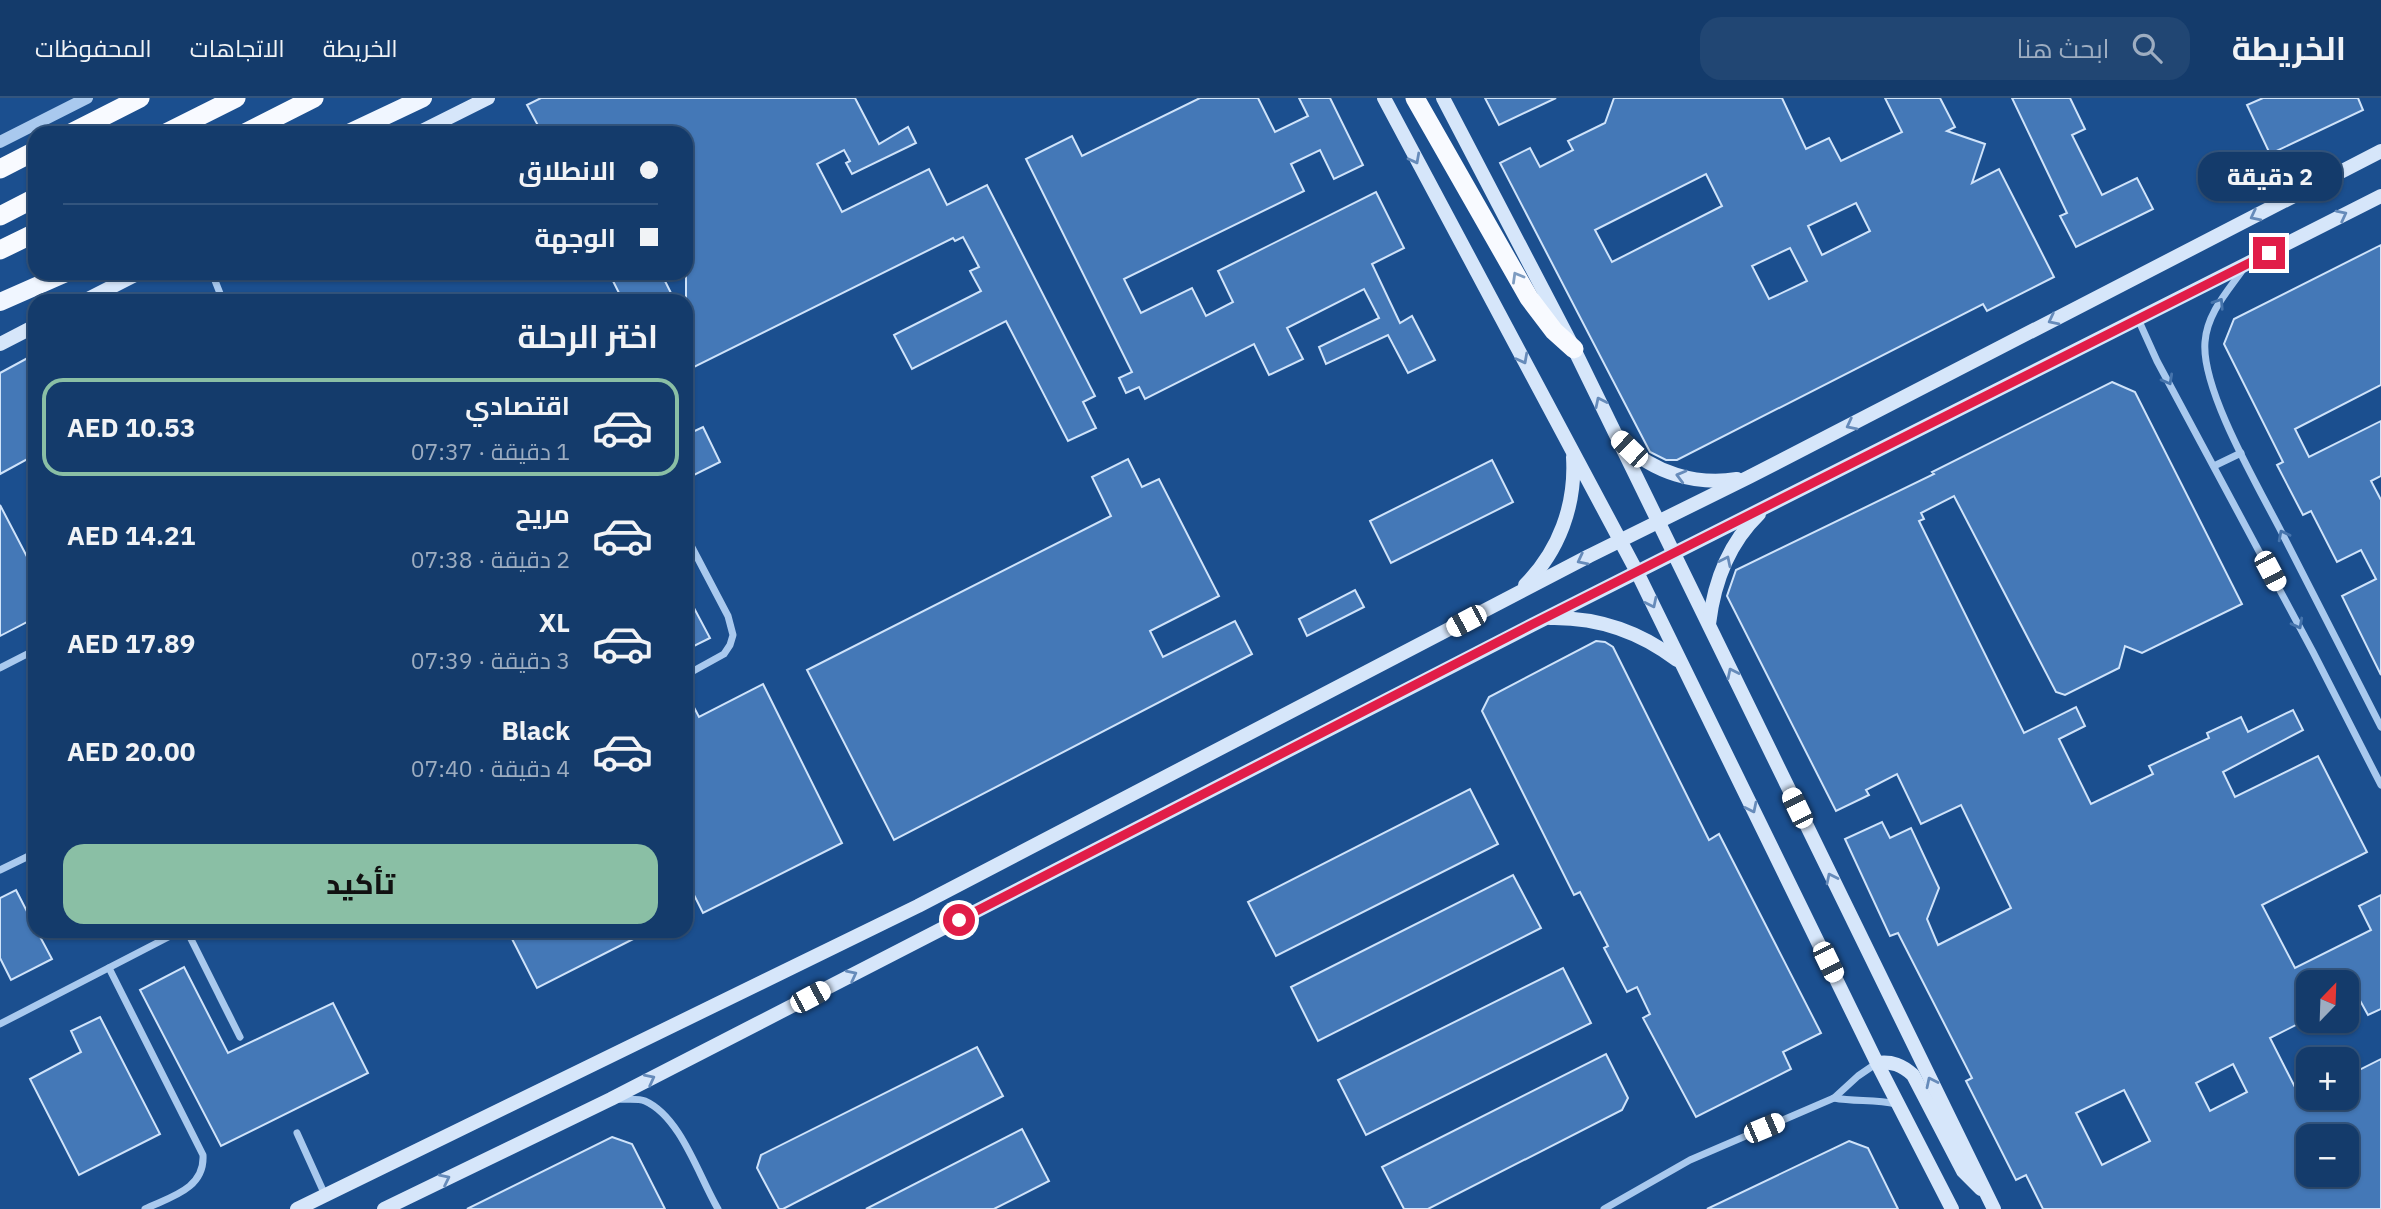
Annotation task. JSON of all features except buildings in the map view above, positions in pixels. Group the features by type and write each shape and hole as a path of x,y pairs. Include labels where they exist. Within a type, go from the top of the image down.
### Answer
{"highway":[{"path":"85,126 140,98"},
{"path":"180,126 236,98"},
{"path":"259,126 314,98"},
{"path":"1415,98 1529,298 1554,331 1574,349"},
{"path":"0,169 28,155"},
{"path":"0,216 28,202"},
{"path":"0,250 28,236"}],"main road":[{"path":"432,126 488,98"},
{"path":"1384,98 1637,572 1877,1063 1952,1209"},
{"path":"1443,98 1574,349 1994,1209"},
{"path":"363,126 413,101"},
{"path":"297,1209 918,906 1514,595 2381,151"},
{"path":"384,1209 611,1099 1545,618 2381,196"},
{"path":"0,302 50,280"},
{"path":"98,294 125,280"},
{"path":"0,344 28,330"},
{"path":"1618,438 1641,458 1684,477 1716,481 1749,477"},
{"path":"1514,595 1539,570 1562,531 1573,488 1573,452"},
{"path":"1709,625 1714,592 1725,560 1750,523 1765,507"},
{"path":"1545,618 1607,623 1646,639 1681,663"},
{"path":"1877,1063 1900,1065 1913,1075 1963,1171 1972,1183 1985,1191"}],"street":[{"path":"32,126 87,98"},
{"path":"0,142 28,128"},
{"path":"2247,264 2215,309 2205,341 2208,375 2241,453 2381,727"},
{"path":"2138,319 2157,361 2381,785"},
{"path":"2214,466 2241,453"},
{"path":"693,549 728,616 733,635 724,654 693,670"},
{"path":"0,668 28,654"},
{"path":"0,870 28,856"},
{"path":"0,1024 167,938"},
{"path":"190,938 240,1037"},
{"path":"109,968 204,1156 202,1172 194,1185 145,1209"},
{"path":"1604,1209 1690,1160 1834,1098 1877,1063"},
{"path":"1834,1098 1850,1101 1875,1100 1899,1105"},
{"path":"611,1099 643,1100 666,1116 718,1209"},
{"path":"297,1133 326,1195"}],"route":[{"path":"959,920 1531,625 2269,253"}]}
